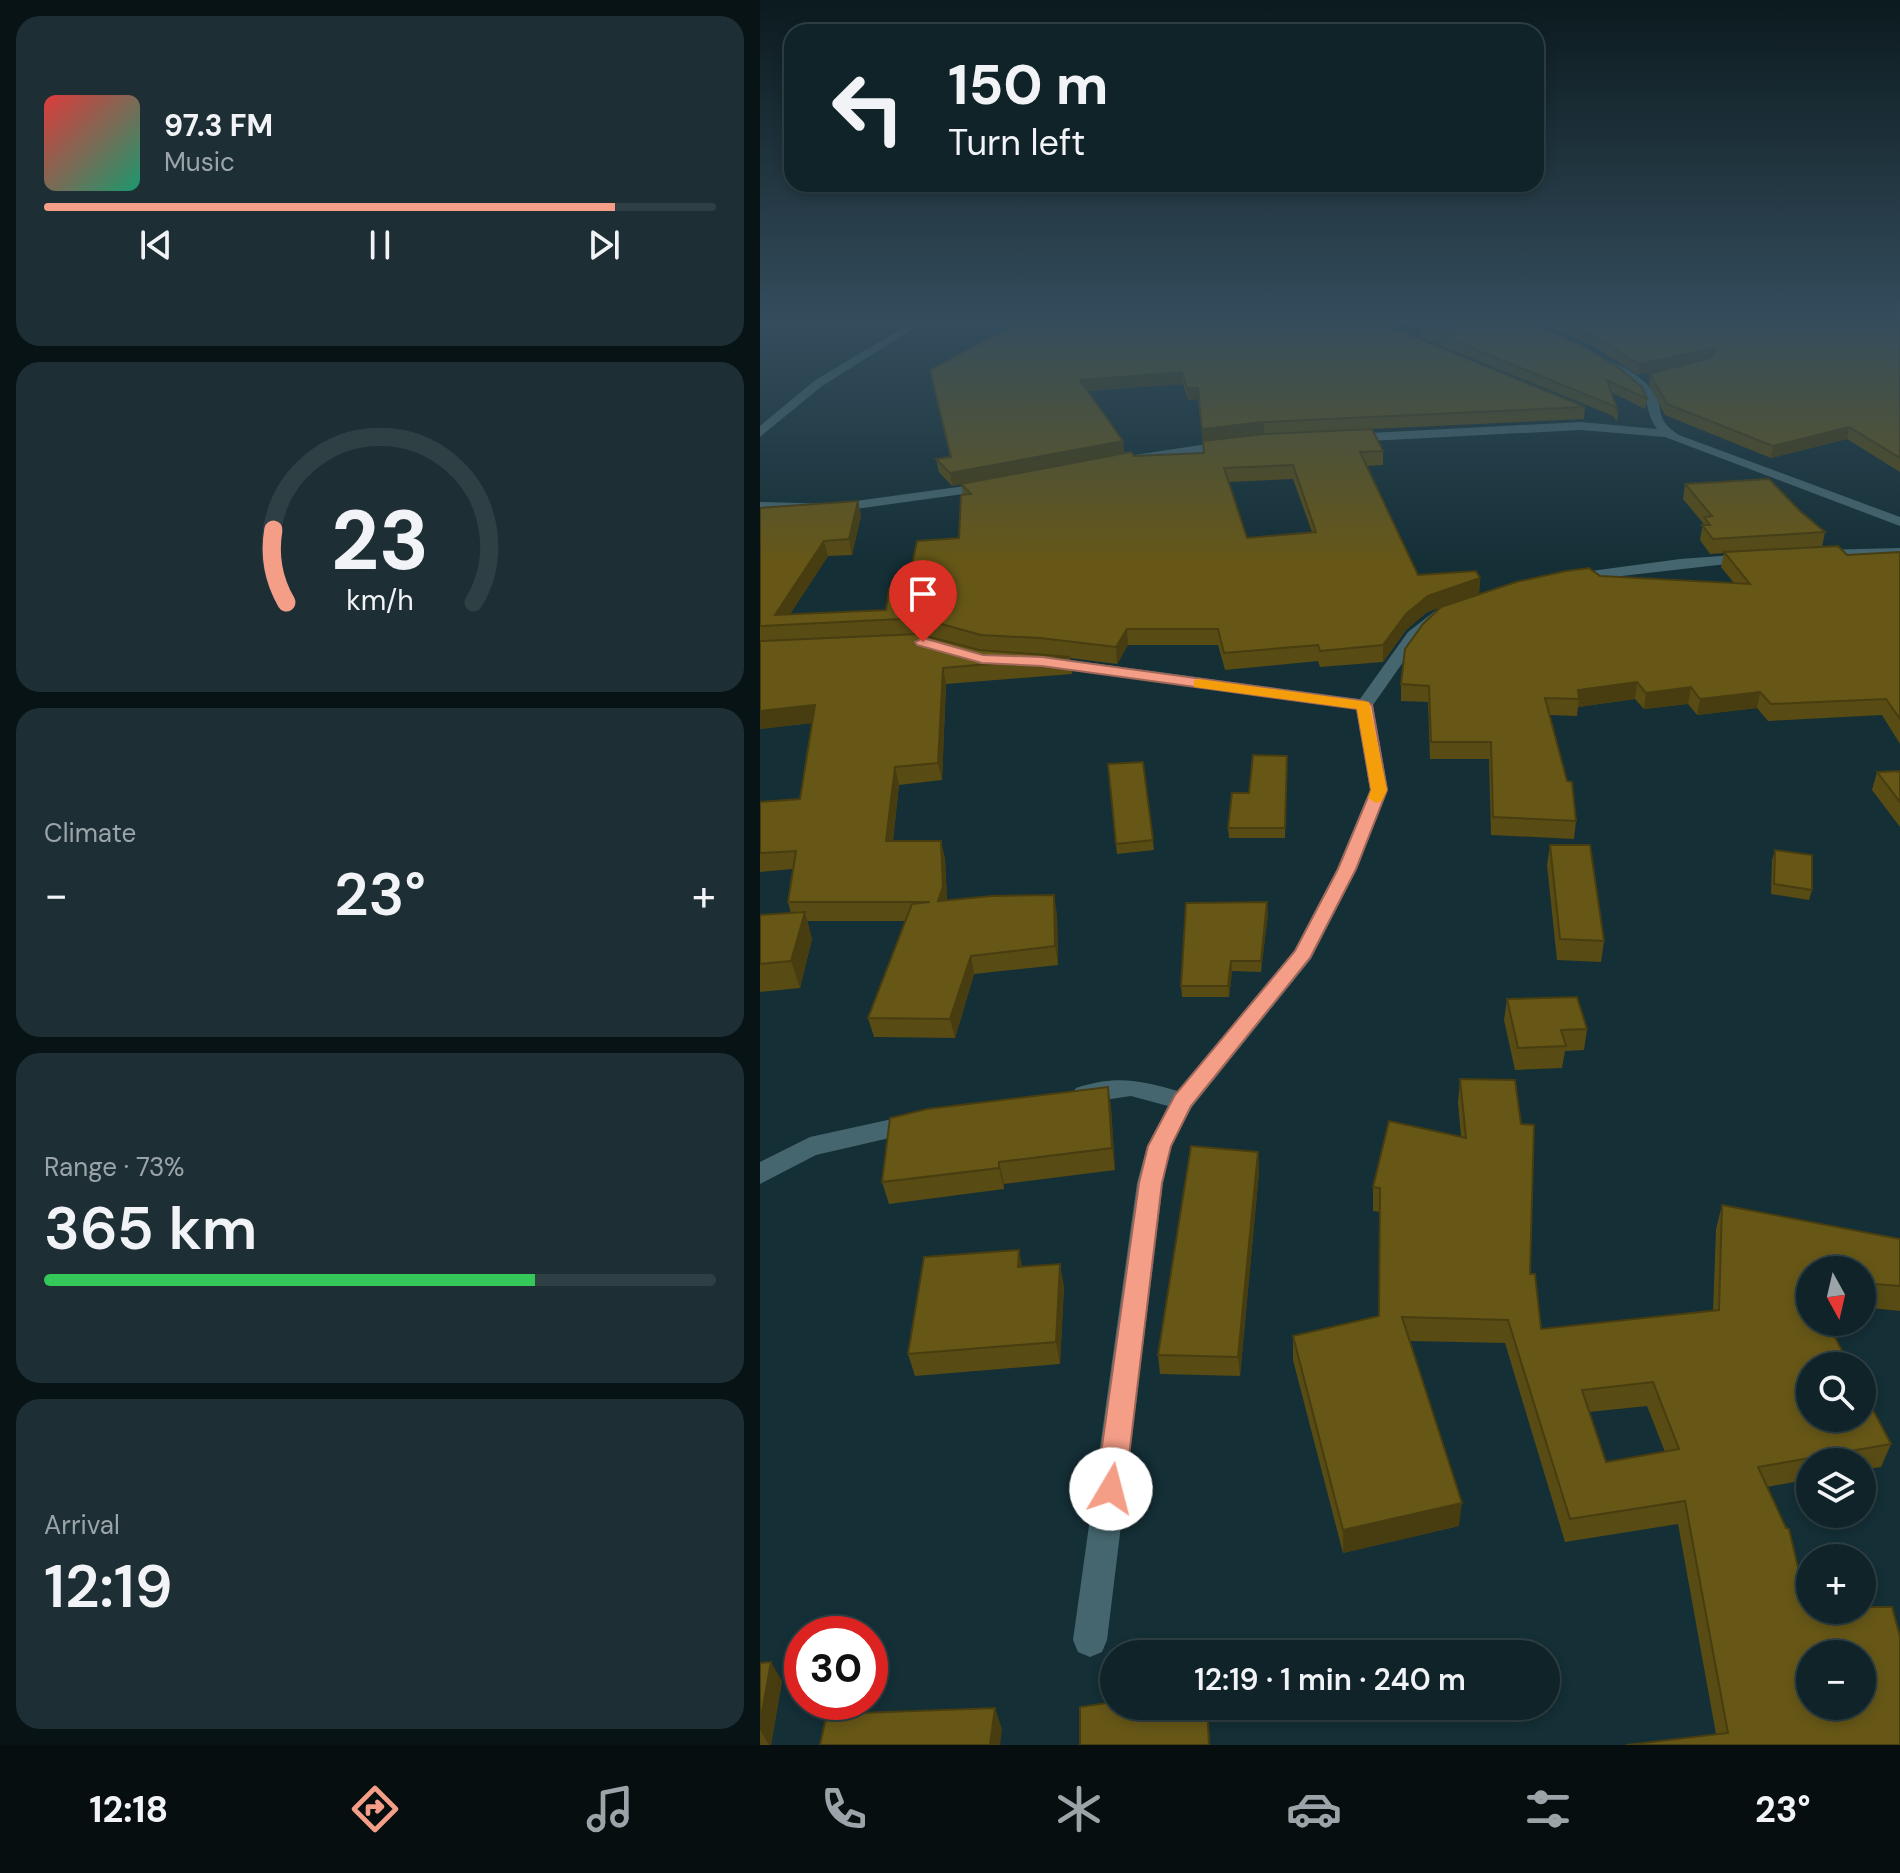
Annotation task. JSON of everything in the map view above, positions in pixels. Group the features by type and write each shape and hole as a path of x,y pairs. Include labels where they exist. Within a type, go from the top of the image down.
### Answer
{"street":[{"path":"760,433 798,399"},
{"path":"1651,399 1652,413 1666,433"},
{"path":"1592,415 1620,427"},
{"path":"1340,439 1581,426 1666,433 1708,452 1900,522"},
{"path":"1114,462 1238,444"},
{"path":"760,506 834,508 996,485"},
{"path":"1801,555 1900,552"},
{"path":"1545,582 1680,563 1770,556"},
{"path":"1090,1640 1150,1183 1159,1146 1183,1101 1303,954 1347,869 1379,790 1364,705 1414,635 1434,617 1459,610"},
{"path":"1027,661 1364,705"},
{"path":"1068,1097 1131,1087 1183,1101"},
{"path":"760,1174 810,1147 942,1116"}],"building":[{"path":"937,399 1094,399 1123,441 950,473 936,459 951,457"},
{"path":"1199,399 1567,399 1585,407 1264,422 1202,429"},
{"path":"1598,399 1614,399 1618,412 1614,406"},
{"path":"1664,399 1900,399 1900,458 1849,427 1773,446 1667,404"},
{"path":"1372,429 1383,451 1360,452 1418,575 1476,571 1480,578 1428,596 1406,614 1383,645 1320,651 1318,645 1224,653 1218,629 1127,629 1116,647 981,635 920,618 760,626 760,508 858,501 849,539 824,541 775,615 886,610 889,589 907,588 917,541 959,538 961,495 971,494 961,484 1131,452 1134,456 1204,453 1203,441 1264,434","holes":["1293,465 1316,532 1247,538 1224,468"]},
{"path":"1769,479 1825,532 1713,539 1702,525 1710,525 1704,517 1712,516 1685,484"},
{"path":"1838,546 1847,555 1900,552 1900,719 1886,699 1771,704 1760,692 1700,699 1691,687 1646,693 1637,682 1578,690 1579,699 1545,698 1567,781 1572,782 1576,821 1493,817 1491,742 1431,742 1429,686 1401,684 1405,649 1423,624 1441,607 1516,582 1589,568 1600,576 1750,584 1724,552"},
{"path":"918,634 979,650 1070,657 943,668 938,763 895,767 886,841 941,841 943,886 938,901 1054,895 1055,946 971,956 950,1019 868,1018 912,904 930,902 788,902 796,851 760,853 760,802 800,799 815,705 760,711 760,641"},
{"path":"1253,755 1287,756 1285,828 1228,828 1232,793 1249,793"},
{"path":"1143,762 1153,840 1116,844 1108,764"},
{"path":"1900,771 1900,802 1877,772"},
{"path":"1550,845 1590,845 1604,941 1560,939"},
{"path":"1775,850 1812,855 1812,890 1774,884"},
{"path":"1267,902 1261,961 1231,961 1228,986 1181,986 1186,903"},
{"path":"805,912 791,961 760,964 760,915"},
{"path":"1577,997 1587,1029 1561,1030 1566,1046 1518,1048 1507,999"},
{"path":"1460,1079 1515,1080 1521,1124 1534,1125 1530,1274 1535,1274 1541,1329 1719,1310 1722,1205 1900,1239 1900,1286 1876,1284 1876,1256 1796,1256 1796,1336 1834,1336 1843,1352 1796,1352 1796,1432 1876,1432 1876,1416 1891,1444 1868,1448 1796,1448 1796,1460 1758,1467 1789,1529 1796,1559 1796,1624 1876,1624 1876,1607 1892,1607 1900,1637 1900,1745 1626,1745 1728,1733 1685,1501 1570,1519 1508,1320 1402,1317 1462,1503 1343,1530 1293,1336 1379,1316 1380,1188 1373,1187 1389,1121 1466,1138","holes":["1653,1382 1679,1449 1606,1462 1582,1390"]},
{"path":"1108,1087 1112,1148 999,1162 999,1168 882,1182 890,1118 927,1109"},
{"path":"1191,1146 1258,1152 1238,1357 1158,1355"},
{"path":"1019,1250 1018,1267 1060,1264 1056,1342 908,1354 924,1257"},
{"path":"771,1662 760,1723 760,1663"},
{"path":"1100,1704 1100,1720 1208,1720 1209,1745 1080,1745 1080,1707"},
{"path":"995,1708 990,1745 820,1745 827,1720 888,1720 888,1712"}],"slow traffic":[{"path":"1199,684 1364,705 1379,790 1376,798"}],"route":[{"path":"923,642 982,659 1042,662 1364,705 1379,790 1347,869 1303,954 1183,1101 1159,1146 1150,1183 1111,1489"}]}
